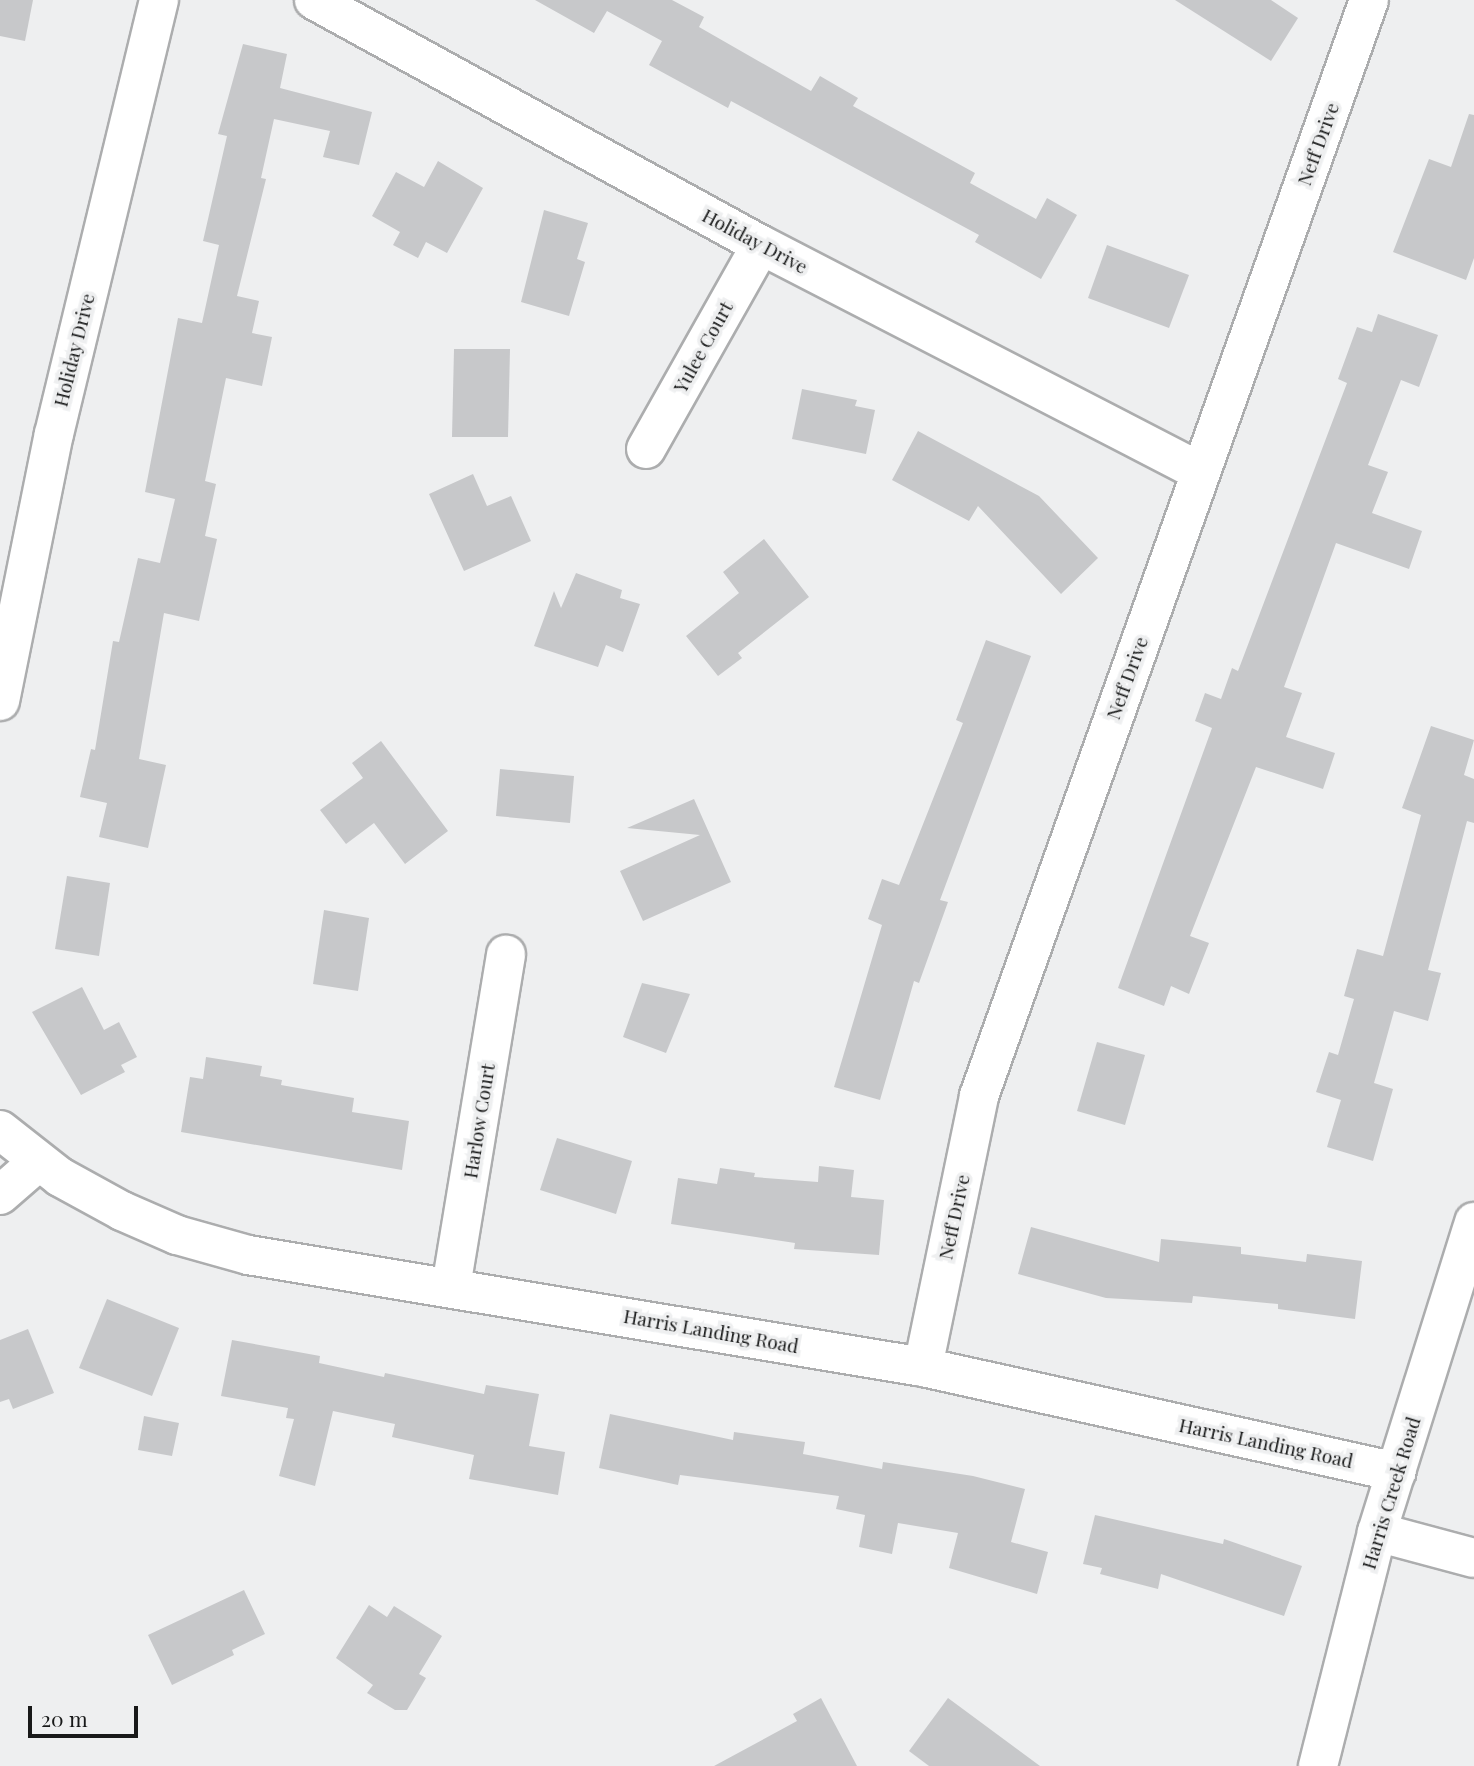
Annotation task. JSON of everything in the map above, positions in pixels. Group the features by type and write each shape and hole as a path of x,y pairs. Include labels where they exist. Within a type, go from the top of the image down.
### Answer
{"street":[{"name":"Holiday Drive","path":"0,701 54,434 159,0"},
{"name":"Holiday Drive","path":"314,0 761,245 1200,472"},
{"name":"Neff Drive","path":"923,1367 979,1096 1370,0"},
{"name":"Yulee Court","path":"646,449 761,245"},
{"name":"Harlow Court","path":"452,1287 506,955"},
{"name":"Harris Landing Road","path":"0,1130 38,1162 122,1212 177,1235 248,1255 923,1367 1397,1472"},
{"path":"0,1195 38,1162"},
{"name":"Harris Creek Road","path":"1318,1766 1377,1532 1474,1223"},
{"path":"1377,1532 1474,1558"}],"building":[{"path":"0,0 33,0 25,41 0,36"},
{"path":"535,0 672,0 704,17 699,27 811,91 820,76 858,98 853,106 975,173 970,183 1036,219 1047,198 1077,215 1041,279 975,242 979,235 731,101 728,108 649,65 662,41 607,11 594,33"},
{"path":"1175,0 1271,0 1298,18 1271,61"},
{"path":"243,44 287,54 280,88 372,112 359,165 323,157 330,131 274,119 261,178 266,179 237,296 259,301 252,333 272,337 262,386 226,378 205,481 216,484 205,536 217,539 199,621 164,613 139,759 166,765 148,848 99,837 107,803 80,797 91,749 95,750 113,641 119,642 138,558 160,563 175,499 145,492 178,318 202,323 219,245 203,241 227,136 218,134"},
{"path":"1469,114 1474,115 1474,258 1466,280 1393,252 1429,159 1451,167"},
{"path":"438,161 483,188 447,253 426,242 418,258 393,245 400,232 372,216 396,172 424,187"},
{"path":"544,210 588,223 577,259 585,262 569,316 521,302"},
{"path":"1107,245 1189,275 1169,328 1088,298"},
{"path":"1378,314 1438,335 1419,387 1401,380 1368,465 1388,472 1372,513 1422,531 1409,569 1336,543 1284,687 1302,693 1286,737 1335,753 1323,789 1256,767 1190,936 1209,943 1189,994 1171,986 1164,1006 1118,988 1212,728 1195,721 1205,693 1221,699 1232,668 1238,671 1347,383 1338,379 1357,327 1372,332"},
{"path":"454,349 510,349 508,437 452,437"},
{"path":"802,389 857,400 855,406 875,410 866,454 792,439"},
{"path":"918,431 1039,496 1098,558 1061,594 978,506 969,521 892,480"},
{"path":"473,474 487,506 511,496 531,541 464,571 429,494"},
{"path":"764,539 809,597 738,653 742,658 718,676 686,636 739,593 723,572"},
{"path":"576,573 622,590 620,598 640,604 623,652 606,645 598,667 534,646 554,591 561,608"},
{"path":"986,640 1031,656 940,900 948,902 919,983 914,981 880,1100 834,1087 882,925 868,919 882,879 899,885 963,723 956,720"},
{"path":"1431,726 1474,740 1464,775 1474,779 1474,823 1467,821 1428,970 1441,973 1428,1021 1394,1011 1374,1083 1393,1089 1373,1161 1327,1147 1341,1100 1316,1092 1329,1052 1338,1055 1354,999 1344,996 1357,949 1383,956 1421,815 1402,808"},
{"path":"381,741 448,831 405,864 374,823 346,844 320,810 363,778 352,763"},
{"path":"500,769 574,776 570,823 496,816"},
{"path":"694,799 731,882 643,921 620,871 700,835 627,828"},
{"path":"67,876 110,883 99,956 55,949"},
{"path":"324,910 369,918 358,991 313,984"},
{"path":"642,983 690,994 666,1053 623,1037"},
{"path":"82,987 104,1030 119,1022 137,1057 121,1065 125,1072 81,1095 32,1012"},
{"path":"1097,1042 1145,1055 1125,1125 1077,1111"},
{"path":"206,1057 262,1066 260,1076 282,1080 281,1085 354,1098 352,1112 409,1121 402,1170 181,1132 190,1077 203,1079"},
{"path":"557,1138 632,1161 616,1214 540,1190"},
{"path":"819,1166 854,1170 851,1197 884,1200 879,1255 794,1249 795,1243 671,1224 678,1178 717,1184 720,1168 755,1173 754,1177 818,1182"},
{"path":"1031,1227 1159,1262 1161,1239 1241,1247 1241,1254 1306,1262 1307,1254 1362,1261 1355,1319 1278,1309 1278,1304 1193,1296 1192,1303 1106,1298 1018,1274"},
{"path":"107,1299 179,1328 152,1396 79,1368"},
{"path":"28,1329 54,1393 13,1409 9,1399 0,1402 0,1340"},
{"path":"232,1340 320,1356 319,1363 384,1377 385,1373 484,1394 486,1385 539,1394 529,1446 565,1452 558,1495 469,1479 474,1455 392,1437 395,1424 333,1411 315,1486 279,1476 294,1419 286,1418 288,1408 221,1396"},
{"path":"610,1414 733,1440 734,1432 805,1442 803,1454 882,1469 883,1462 973,1476 1025,1489 1011,1542 1048,1552 1037,1594 949,1568 958,1533 898,1523 892,1554 859,1547 865,1515 836,1509 839,1496 680,1475 678,1485 599,1468"},
{"path":"144,1416 179,1423 172,1456 138,1450"},
{"path":"1095,1515 1223,1544 1224,1539 1302,1566 1284,1616 1161,1574 1158,1589 1100,1574 1102,1568 1083,1564"},
{"path":"244,1590 265,1634 232,1650 234,1655 172,1685 148,1635"},
{"path":"369,1605 387,1617 394,1606 442,1636 419,1674 426,1678 407,1710 395,1710 367,1693 373,1685 336,1658"},
{"path":"821,1698 857,1766 714,1766 797,1721 793,1714"},
{"path":"948,1698 1040,1766 929,1766 909,1751"}]}
